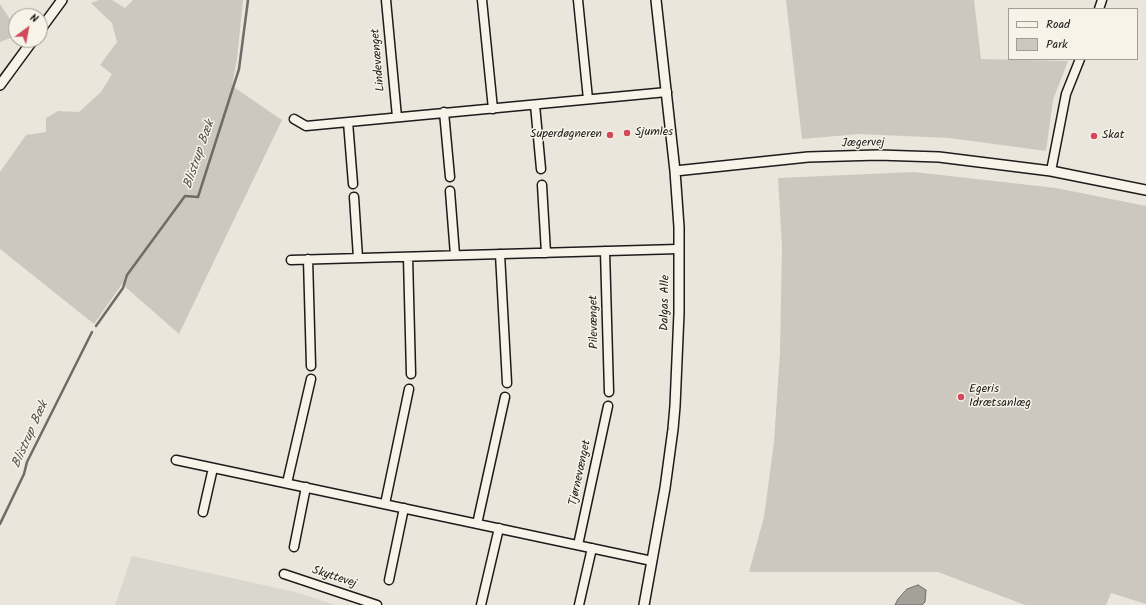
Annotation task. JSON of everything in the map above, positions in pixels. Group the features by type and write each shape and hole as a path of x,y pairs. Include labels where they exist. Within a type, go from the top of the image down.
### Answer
{"street":[{"path":"48,19 62,0"},
{"name":"Lindevænget","path":"386,0 397,117"},
{"path":"482,0 493,109"},
{"path":"578,0 588,99"},
{"name":"Dalgas Alle","path":"644,605 665,488 675,406 679,313 679,227 675,171 656,0"},
{"path":"0,85 27,48"},
{"path":"1051,171 1066,94 1080,60"},
{"path":"294,119 306,126 667,92"},
{"path":"535,105 541,170"},
{"path":"444,112 450,177"},
{"path":"348,122 353,184"},
{"name":"Jægervej","path":"675,171 808,157 878,155 939,157 1051,171 1146,190"},
{"path":"542,185 546,253"},
{"path":"450,191 455,255"},
{"path":"354,197 358,258"},
{"path":"290,260 678,249"},
{"name":"Pilevænget","path":"605,251 609,392"},
{"path":"500,254 507,382"},
{"path":"408,257 411,374"},
{"path":"308,259 312,366"},
{"path":"287,483 311,379"},
{"path":"385,504 409,389"},
{"path":"477,524 505,397"},
{"name":"Tjørnevænget","path":"578,545 608,406"},
{"path":"176,460 652,561"},
{"path":"203,512 213,468"},
{"path":"294,547 306,487"},
{"path":"389,580 404,508"},
{"path":"481,605 499,528"},
{"path":"579,605 592,548"},
{"name":"Skyttevej","path":"284,574 377,605"}],"shaded area":[{"path":"132,556 295,592 335,605 115,605"},
{"path":"918,585 926,590 925,602 922,605 895,605 907,589"}],"green space":[{"path":"99,0 112,0 125,8 133,0 243,0 237,59 232,86 282,120 179,334 122,284 94,324 0,249 0,172 26,135 46,132 46,118 58,111 79,112 101,92 112,74 100,65 117,42 112,23 91,3"},
{"path":"786,0 974,0 981,59 1068,61 1053,100 1046,151 949,138 859,134 802,139"},
{"path":"0,4 8,16 8,39 0,42"},
{"name":"Egeris Idrætsanlæg","path":"914,172 1056,188 1146,206 1146,604 1111,593 1106,605 1025,605 938,572 749,572 764,517 774,442 780,352 782,247 778,178"}],"waterway":[{"name":"Blistrup Bæk","path":"96,326 123,288 127,275 185,196 198,197 239,69 248,0"},
{"name":"Blistrup Bæk","path":"0,524 24,474 27,462 92,332"}],"place":[{"name":"Sjumles","path":"627,133"},
{"name":"Superdøgneren","path":"610,135"},
{"name":"Skat","path":"1094,136"},
{"name":"Egeris Idrætsanlæg","path":"961,397"}]}
